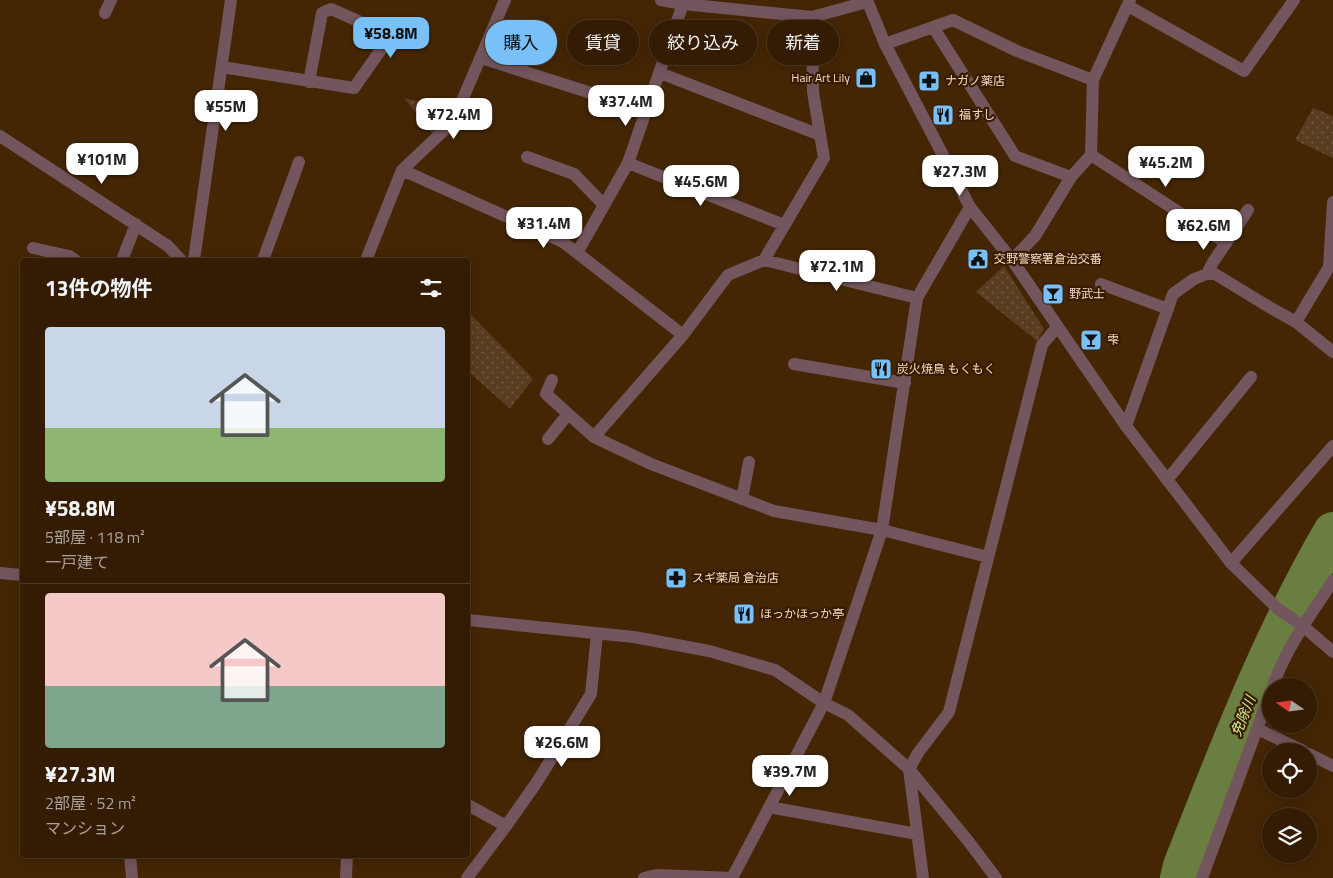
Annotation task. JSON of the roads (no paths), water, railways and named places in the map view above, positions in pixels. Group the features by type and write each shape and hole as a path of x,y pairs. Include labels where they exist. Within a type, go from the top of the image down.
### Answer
{"street":[{"path":"105,13 112,0"},
{"path":"194,258 231,0"},
{"path":"367,258 402,170 453,122 505,0"},
{"path":"661,0 684,4 737,5 812,17 867,1 885,44 970,207 1012,260 1126,426 1230,563 1278,609 1333,652"},
{"path":"1012,260 1035,236 1071,177 1091,155 1093,80 1129,3 1244,71 1294,0"},
{"path":"577,253 628,162 684,4"},
{"path":"222,67 309,82 354,88 387,41 383,32 331,9 322,13 309,82"},
{"path":"764,260 824,158 813,92 812,17"},
{"path":"885,44 953,20 1017,51 1093,80"},
{"path":"933,27 1015,156 1071,177"},
{"path":"480,58 591,93"},
{"path":"660,73 820,135"},
{"path":"0,136 136,224 168,246 180,258"},
{"path":"1091,155 1226,243"},
{"path":"527,157 574,174 604,204"},
{"path":"264,258 299,162"},
{"path":"628,162 784,225"},
{"path":"402,170 563,242 683,335"},
{"path":"1296,322 1328,267 1333,202"},
{"path":"644,878 656,875 733,878 824,702 882,530 917,298 970,207"},
{"path":"1207,274 1248,210"},
{"path":"123,258 136,224"},
{"path":"33,248 72,258"},
{"path":"594,437 683,335 728,275 764,260 917,298"},
{"path":"1126,426 1173,294 1194,279 1207,274 1215,274 1296,322 1333,352"},
{"path":"1102,284 1168,309"},
{"path":"923,878 909,770 918,753 948,712 1042,345 1057,326"},
{"path":"794,364 905,383"},
{"path":"1167,480 1251,377"},
{"path":"552,380 546,394 594,437 651,464 774,511 882,530 988,557"},
{"path":"548,439 568,414"},
{"path":"1230,563 1333,446"},
{"path":"742,499 749,462"},
{"path":"0,573 20,575"},
{"path":"1276,678 1302,626 1333,581"},
{"path":"470,620 634,638 709,651 775,670 848,716 909,770 969,842 996,878"},
{"path":"467,878 537,782 591,694 597,634"},
{"path":"1202,878 1262,717"},
{"path":"1258,729 1287,743"},
{"path":"1317,758 1333,766"},
{"path":"470,806 506,826"},
{"path":"769,807 917,834"},
{"path":"130,858 132,878"},
{"path":"346,878 347,858"}],"waterway":[{"name":"免除川","path":"1180,878 1217,781 1270,654 1333,532"}],"place":[{"name":"Hair Art Lily","path":"866,78"},
{"name":"ナガノ薬店","path":"929,81"},
{"name":"福すし","path":"943,115"},
{"name":"交野警察署倉治交番","path":"978,259"},
{"name":"野武士","path":"1053,294"},
{"name":"雫","path":"1091,340"},
{"name":"炭火焼鳥 もくもく","path":"881,369"},
{"name":"スギ薬局 倉治店","path":"676,578"},
{"name":"ほっかほっか亭","path":"744,614"}]}
